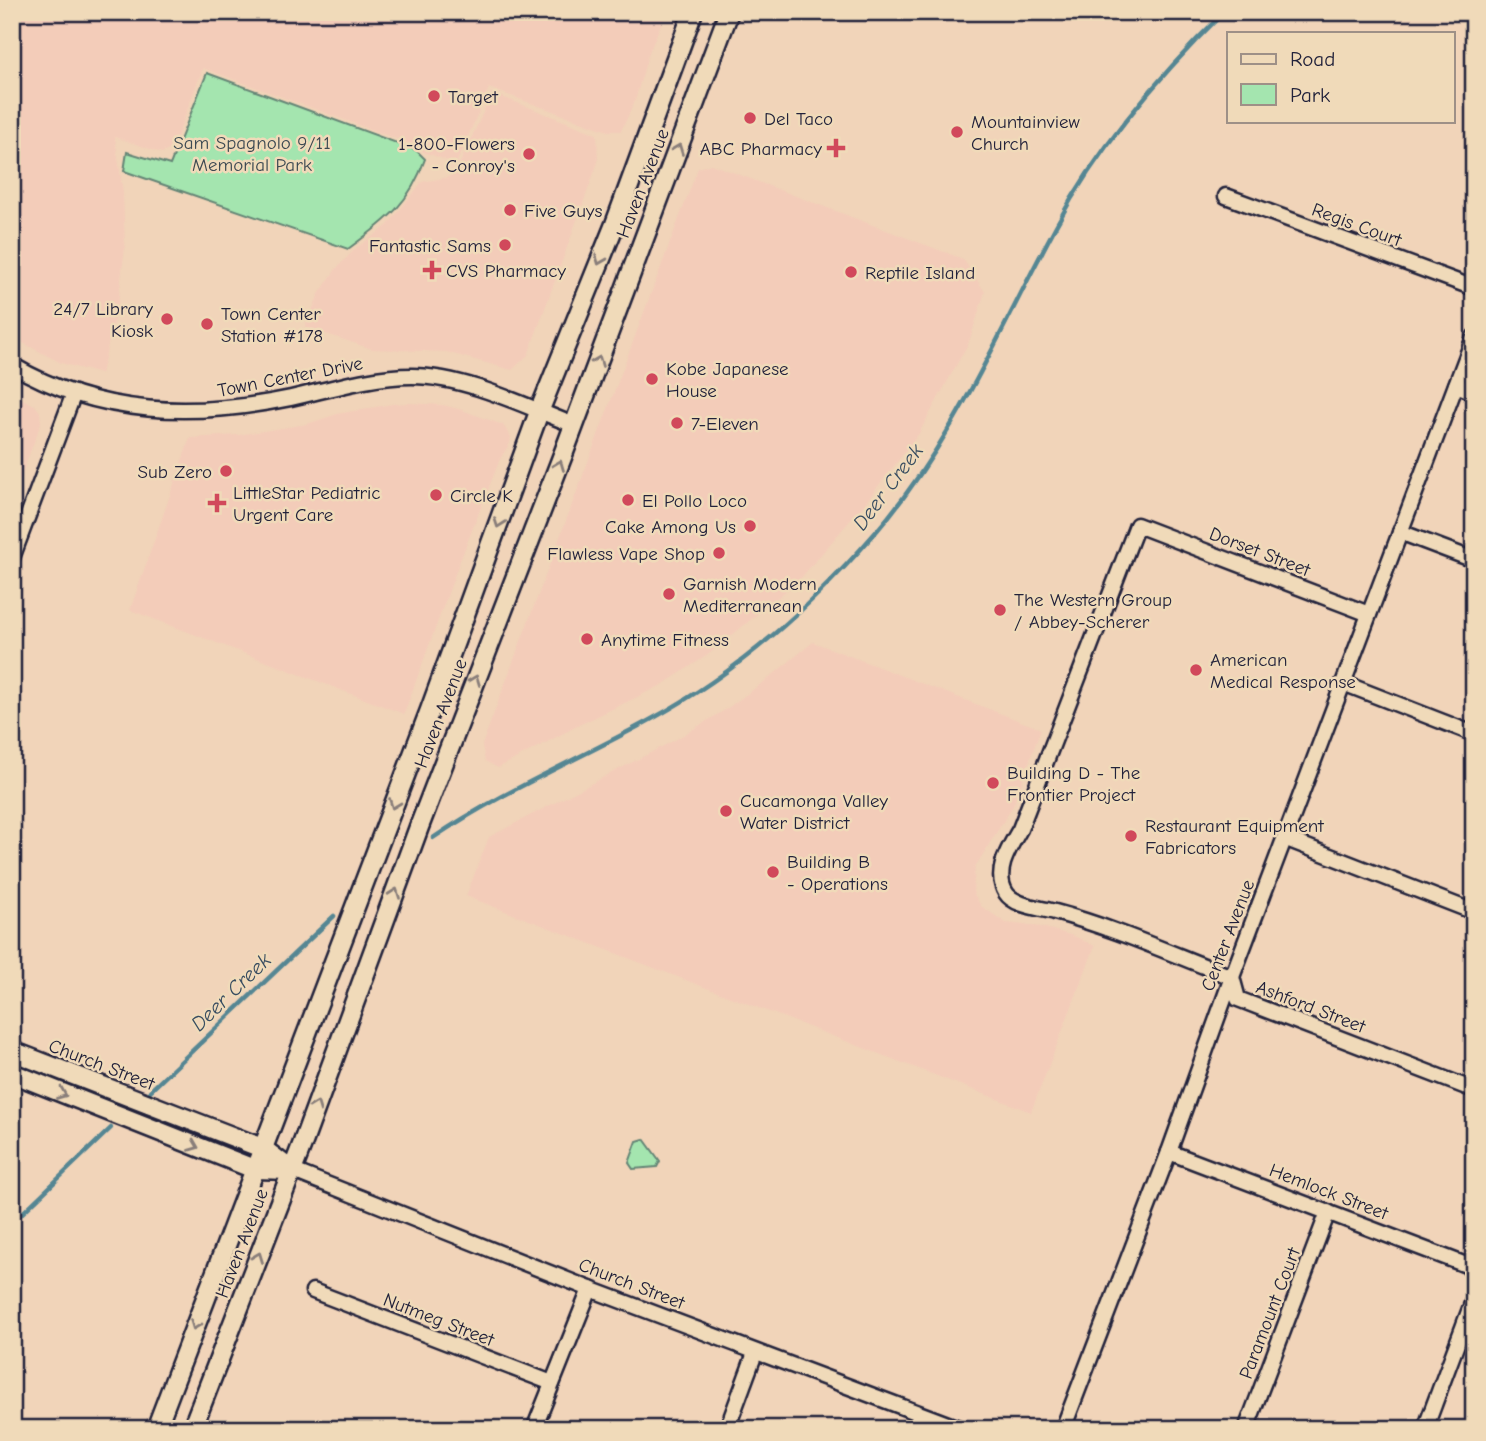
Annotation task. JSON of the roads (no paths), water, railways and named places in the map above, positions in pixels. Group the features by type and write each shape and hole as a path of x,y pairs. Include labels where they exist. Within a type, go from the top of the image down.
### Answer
{"main road":[{"name":"Haven Avenue","path":"156,1429 430,710 539,412 615,224 693,12"},
{"name":"Haven Avenue","path":"192,1429 369,968 419,827 729,12"},
{"name":"Church Street","path":"13,1054 262,1148 291,1170"},
{"name":"Church Street","path":"12,1073 254,1169 291,1170"}],"street":[{"name":"Regis Court","path":"1226,196 1474,288"},
{"name":"Center Avenue","path":"1063,1429 1474,337"},
{"name":"Town Center Drive","path":"12,365 74,393 138,408 198,412 252,406 372,379 413,376 436,378 468,385 574,425"},
{"path":"1456,385 1474,392"},
{"path":"12,558 74,393"},
{"name":"Dorset Street","path":"1000,880 1005,856 1020,829 1137,525 1369,614"},
{"path":"1400,532 1474,560"},
{"path":"1343,683 1474,734"},
{"path":"1284,838 1474,912"},
{"name":"Ashford Street","path":"1000,880 1008,896 1020,903 1077,917 1232,977 1238,999 1474,1090"},
{"name":"Hemlock Street","path":"1169,1152 1474,1268"},
{"name":"Church Street","path":"291,1170 755,1353 945,1426 961,1429"},
{"name":"Paramount Court","path":"1246,1429 1328,1212"},
{"path":"534,1429 590,1289"},
{"name":"Nutmeg Street","path":"313,1291 552,1383"},
{"path":"1425,1429 1474,1298"},
{"path":"727,1429 755,1353"}],"waterway":[{"name":"Deer Creek","path":"433,838 512,791 650,720 712,682 771,637 851,560 903,498 929,461 974,384 1057,224 1092,167 1133,112 1177,60 1224,12"},
{"name":"Deer Creek","path":"150,1091 334,916"},
{"name":"Deer Creek","path":"12,1223 111,1128"}],"place":[{"name":"Target","path":"434,96"},
{"name":"Del Taco","path":"750,118"},
{"name":"Mountainview Church","path":"957,132"},
{"name":"ABC Pharmacy","path":"836,148"},
{"name":"1-800-Flowers - Conroy's","path":"529,154"},
{"name":"Five Guys","path":"510,210"},
{"name":"Fantastic Sams","path":"505,245"},
{"name":"CVS Pharmacy","path":"432,270"},
{"name":"Reptile Island","path":"851,272"},
{"name":"24/7 Library Kiosk","path":"167,319"},
{"name":"Town Center Station #178","path":"207,324"},
{"name":"Kobe Japanese House","path":"652,379"},
{"name":"7-Eleven","path":"677,423"},
{"name":"Sub Zero","path":"226,471"},
{"name":"Circle K","path":"436,495"},
{"name":"El Pollo Loco","path":"628,500"},
{"name":"LittleStar Pediatric Urgent Care","path":"217,503"},
{"name":"Cake Among Us","path":"750,526"},
{"name":"Flawless Vape Shop","path":"719,553"},
{"name":"Garnish Modern Mediterranean","path":"669,594"},
{"name":"The Western Group / Abbey-Scherer","path":"1000,610"},
{"name":"Anytime Fitness","path":"587,639"},
{"name":"American Medical Response","path":"1196,670"},
{"name":"Building D - The Frontier Project","path":"993,783"},
{"name":"Cucamonga Valley Water District","path":"726,811"},
{"name":"Restaurant Equipment Fabricators","path":"1131,836"},
{"name":"Building B - Operations","path":"773,872"}],"park label":[{"name":"Sam Spagnolo 9/11 Memorial Park","path":"252,153"}]}
